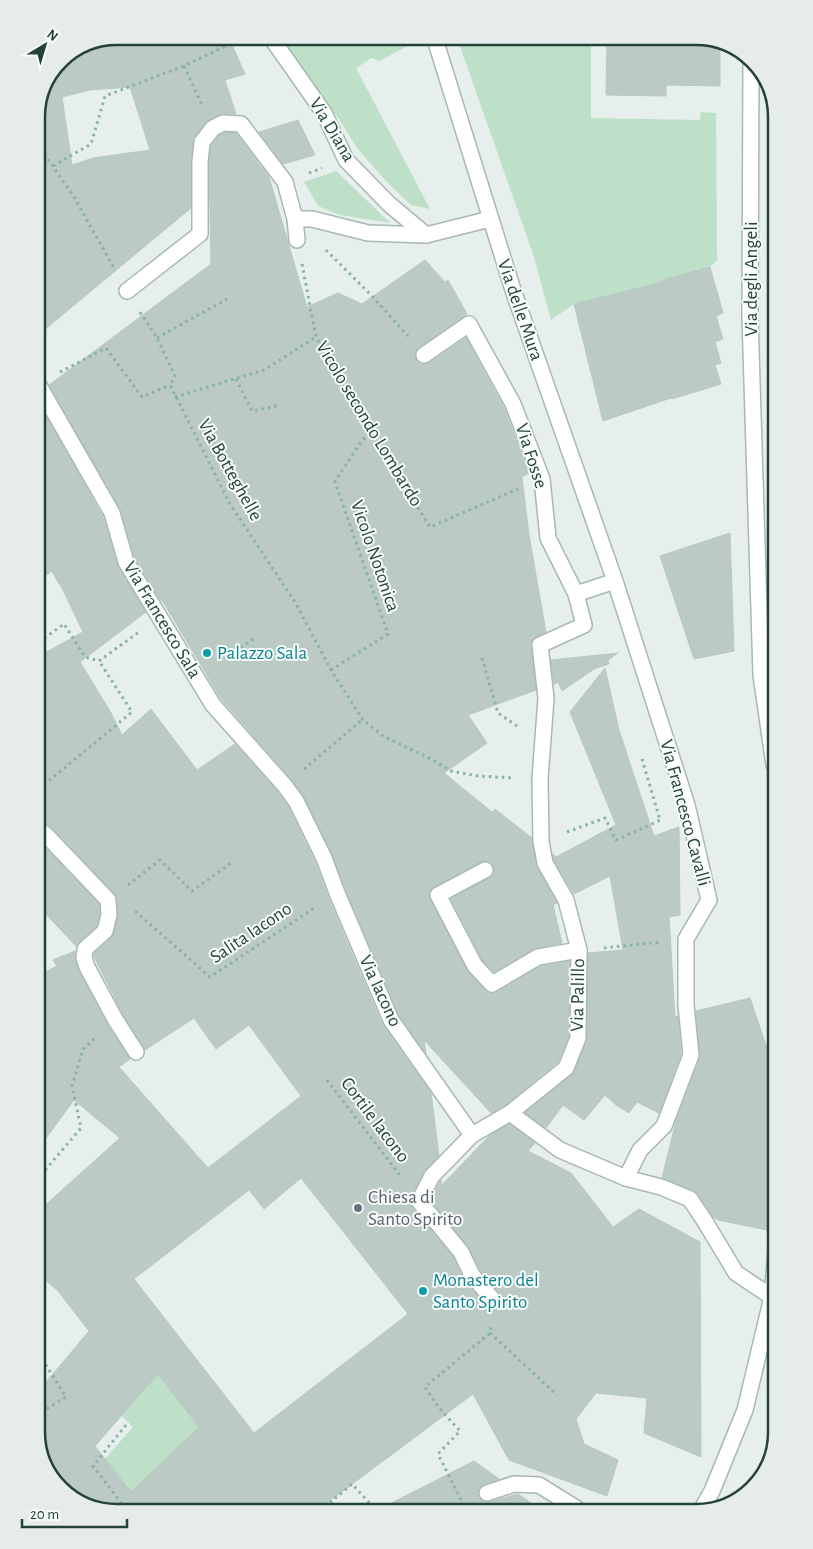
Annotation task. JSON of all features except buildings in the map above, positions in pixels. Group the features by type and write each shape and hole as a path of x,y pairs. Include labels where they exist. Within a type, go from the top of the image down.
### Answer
{"street":[{"name":"Via Diana","path":"276,45 324,113 346,160 389,204 426,235"},
{"name":"Via delle Mura","path":"437,45 513,290 615,581"},
{"name":"Via degli Angeli","path":"751,71 750,316 761,665 768,719"},
{"path":"127,291 200,234 200,162 202,142 213,128 223,123 241,124 285,182 295,220 297,240"},
{"path":"295,220 312,219 368,233 426,235 490,219"},
{"name":"Via Fosse","path":"424,355 469,324 513,404 542,479 548,538 576,594 584,625"},
{"name":"Via Francesco Sala","path":"45,396 112,514 126,562 213,705 285,786"},
{"path":"576,594 615,581"},
{"name":"Via Francesco Cavalli","path":"615,581 687,805 709,900 686,939 686,1006 691,1055 664,1126 640,1150 626,1178"},
{"name":"Via Palillo","path":"472,1135 510,1113 566,1068 578,1038 579,950 566,900 545,863 541,842 540,779 546,698 540,645 584,625"},
{"name":"Via Iacono","path":"285,786 296,801 324,858 391,1020 472,1135"},
{"path":"45,834 108,908 105,931 85,949 84,958 115,1019 136,1052"},
{"path":"485,870 438,895 475,966 492,984 538,957 579,950"},
{"path":"510,1113 560,1150 626,1178 661,1187 690,1199 736,1273 768,1294"},
{"path":"472,1135 432,1176 419,1200 461,1252 472,1275 494,1301"},
{"path":"705,1503 746,1410 768,1314"},
{"path":"487,1493 514,1484 539,1485 570,1504"}],"path":[{"path":"53,166 91,144 105,96 184,66 227,45"},
{"path":"184,66 213,128"},
{"name":"Via Botteghelle","path":"45,155 74,197 127,291 157,338 175,376 170,385 175,397 230,504 295,602 331,670 363,720 383,736 451,771 478,776 540,779"},
{"path":"285,182 346,160"},
{"path":"297,240 320,244 372,296 424,355"},
{"name":"Vicolo secondo Lombardo","path":"297,240 316,336 370,430 430,527 542,479"},
{"path":"157,338 227,299"},
{"path":"175,397 264,370 316,336"},
{"path":"45,380 106,348 142,397 170,385"},
{"path":"236,378 252,411 278,406"},
{"name":"Vicolo Notonica","path":"331,670 388,634 335,482 370,430"},
{"path":"99,661 160,617"},
{"path":"45,638 64,624 85,656 99,661 132,712 45,785"},
{"path":"235,651 255,638"},
{"path":"482,658 498,712 542,744"},
{"path":"285,786 363,720"},
{"path":"541,842 606,818 616,840 660,820 642,756"},
{"path":"108,908 160,860 192,891 231,863"},
{"name":"Salita Iacono","path":"108,908 136,912 210,976 337,893"},
{"path":"45,1169 81,1128 72,1086 83,1049"},
{"name":"Cortile Iacono","path":"327,1080 419,1200"},
{"path":"463,1504 438,1454 460,1431 439,1408 425,1387 490,1333 557,1395"},
{"path":"45,1364 66,1397 45,1410"},
{"path":"122,1504 93,1466 126,1424"},
{"path":"327,1504 352,1484 370,1504"}],"green space":[{"path":"286,45 410,45 379,61 372,58 356,68 430,209 411,205 386,181 357,148 339,119 315,93"},
{"path":"460,45 591,45 591,118 700,120 701,112 716,113 717,260 710,267 662,280 667,298 630,290 574,304 551,320 534,257"},
{"path":"336,171 391,223 340,215 318,206 304,182"},
{"path":"158,1374 255,1499 211,1504 133,1504 98,1467 133,1427 122,1416"}],"place":[{"name":"Palazzo Sala","path":"207,653"},
{"name":"Chiesa di Santo Spirito","path":"358,1208"},
{"name":"Monastero del Santo Spirito","path":"423,1291"}]}
